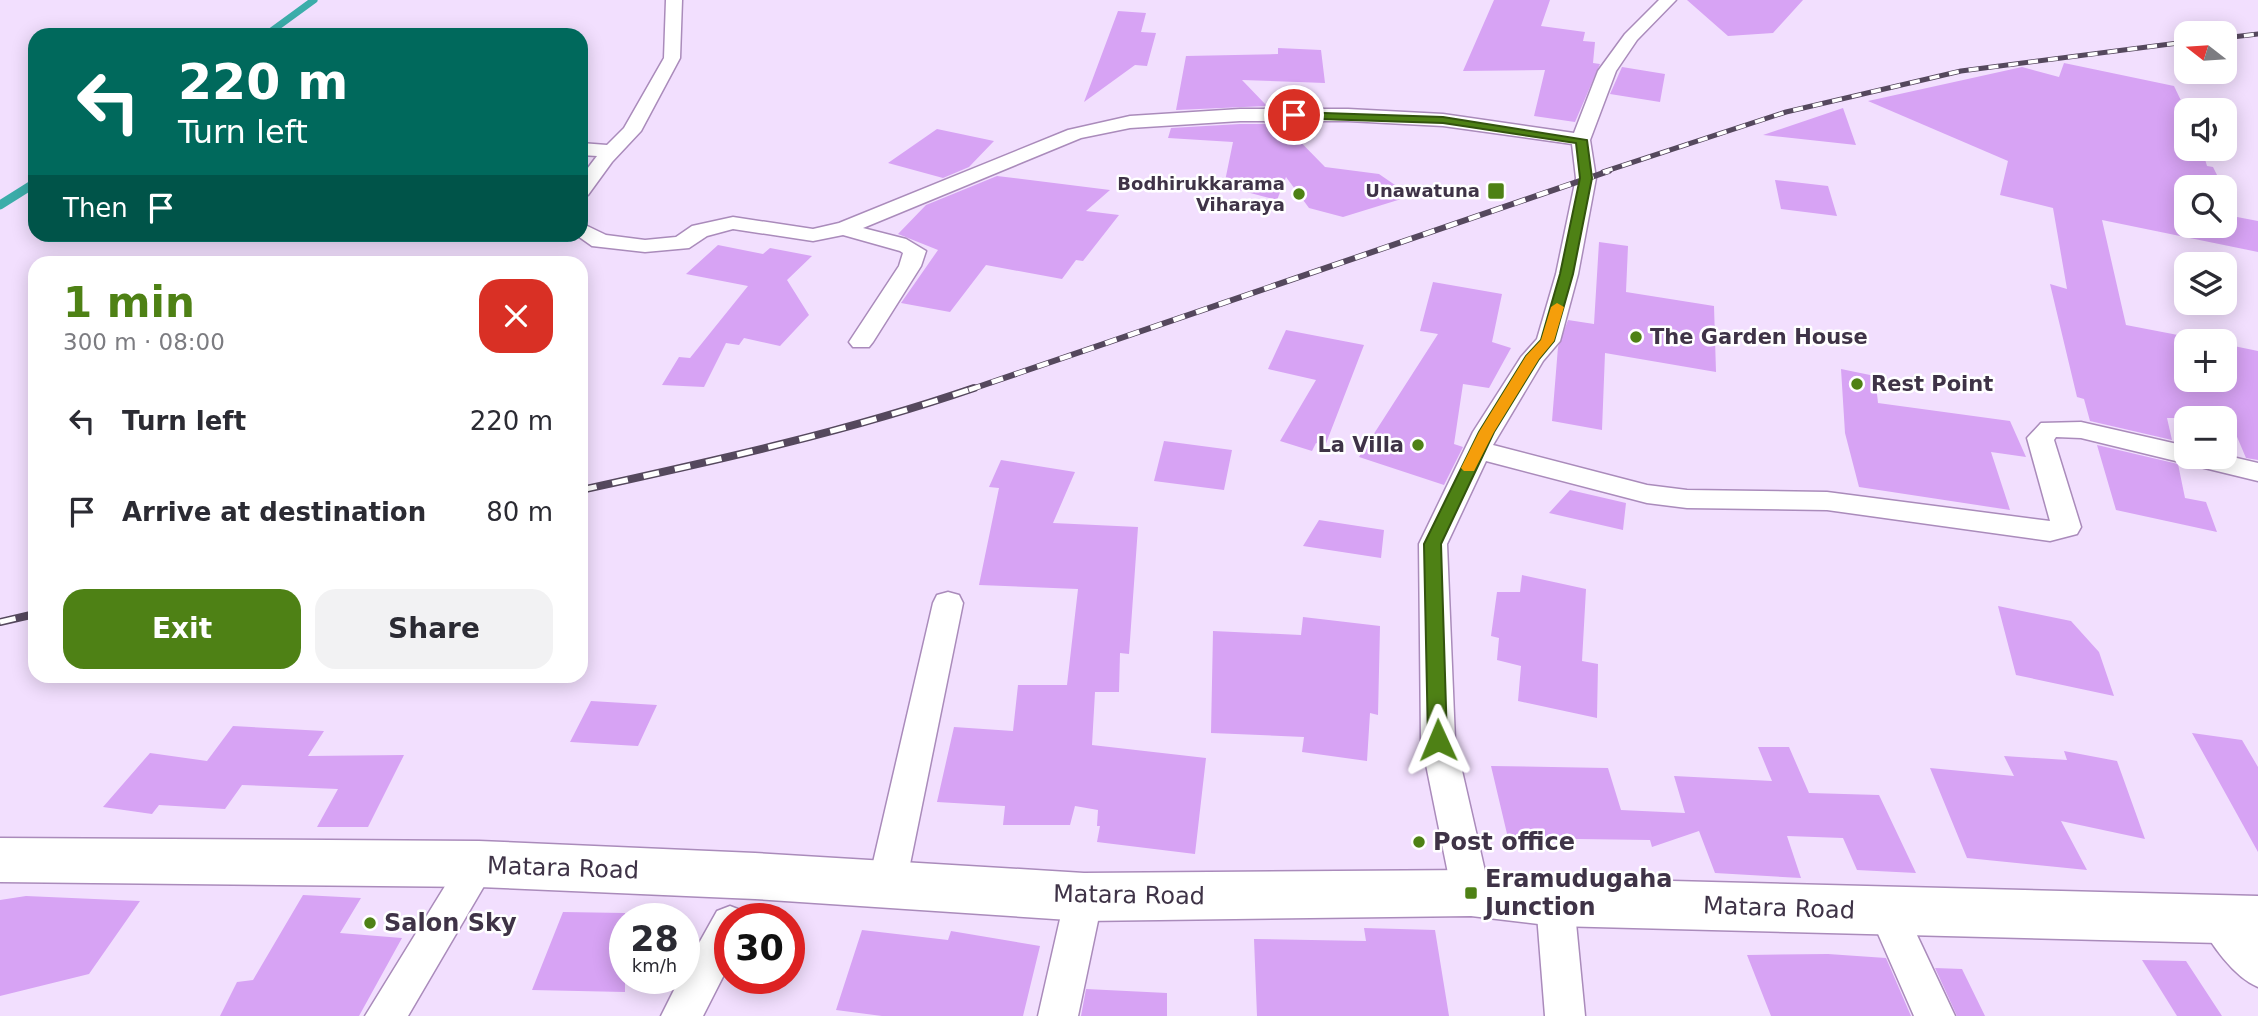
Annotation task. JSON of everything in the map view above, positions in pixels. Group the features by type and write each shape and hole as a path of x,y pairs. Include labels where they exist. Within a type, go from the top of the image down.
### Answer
{"highway":[{"name":"Matara Road","path":"0,860 479,864 744,897 887,884 1084,897 1471,893 1555,902 2238,920"}],"street":[{"path":"588,181 611,150 632,131 672,58 674,0"},
{"path":"1471,893 1438,740 1433,544 1477,450 1533,356 1548,341 1567,274 1586,178 1581,140 1607,71 1631,37 1668,0"},
{"path":"588,233 600,241 645,246 681,243 701,231 725,224 813,235 845,228 1075,134 1130,122 1240,116 1348,115 1443,120 1581,140"},
{"path":"588,149 611,150"},
{"path":"845,228 861,237 908,246 915,251 910,266 861,342"},
{"path":"1477,450 1647,494 1687,499 1827,501 2050,531 2067,527 2040,438 2050,429 2081,430 2174,452"},
{"path":"2237,467 2258,472"},
{"path":"887,884 948,603"},
{"path":"385,1016 479,864"},
{"path":"1058,1016 1084,897"},
{"path":"1555,902 1565,1016"},
{"path":"1887,911 1935,1016"},
{"path":"2238,920 2258,968"},
{"path":"681,1016 714,954"}],"building":[{"path":"1494,0 1550,0 1541,26 1585,32 1583,41 1595,42 1593,63 1600,64 1575,122 1534,116 1545,70 1463,71"},
{"path":"1687,0 1803,0 1773,33 1728,36"},
{"path":"1118,11 1146,13 1141,32 1156,33 1147,66 1135,65 1084,102"},
{"path":"1278,48 1321,50 1325,83 1242,80 1267,106 1176,110 1186,56 1278,54"},
{"path":"2064,63 2174,86 2180,98 2174,98 2174,161 2206,161 2217,175 2174,175 2174,235 2102,220 2126,325 2174,334 2174,392 2237,392 2237,347 2258,351 2258,460 2246,458 2237,437 2237,406 2174,406 2174,418 2167,418 2172,440 2090,421 2084,399 2077,397 2050,284 2067,289 2053,208 2000,195 2008,161 1868,101 2022,67 2059,77"},
{"path":"1622,67 1665,74 1660,102 1610,94"},
{"path":"1843,108 1856,145 1763,135"},
{"path":"1283,124 1325,167 1379,174 1411,196 1343,217 1309,208 1286,177 1277,200 1224,186 1233,142 1168,138 1171,128"},
{"path":"937,129 994,141 969,167 943,178 888,163"},
{"path":"997,176 1110,190 1086,211 1119,215 1083,261 1076,260 1062,279 986,265 950,312 901,303 938,250 898,234 926,205"},
{"path":"1775,180 1828,186 1837,216 1781,209"},
{"path":"2237,217 2258,221 2258,252 2190,238 2237,238"},
{"path":"1599,242 1628,246 1626,292 1714,306 1716,372 1605,353 1602,430 1552,421 1558,347 1568,320 1594,324"},
{"path":"718,245 763,254 770,248 812,256 787,280 809,315 780,346 744,338 739,345 726,343 704,387 662,385 679,357 690,358 748,286 686,274"},
{"path":"1433,282 1502,294 1492,342 1511,348 1489,388 1463,384 1454,444 1463,447 1444,485 1359,457 1438,334 1420,331"},
{"path":"1286,330 1364,345 1325,446 1316,443 1312,451 1280,441 1316,380 1268,369"},
{"path":"1841,369 1875,376 1878,403 2010,421 2026,457 1991,452 2010,510 1859,487 1845,433"},
{"path":"1164,441 1232,450 1224,490 1154,481"},
{"path":"2097,445 2174,463 2174,469 2179,469 2185,498 2206,502 2217,532 2116,510"},
{"path":"1001,460 1075,472 1053,523 1138,527 1129,654 1120,653 1119,692 1095,692 1092,745 1206,758 1195,854 1097,842 1100,826 1097,826 1098,810 1075,806 1070,825 1003,825 1005,806 937,802 954,727 1013,731 1018,685 1067,685 1078,589 979,585 999,488 989,487"},
{"path":"1570,490 1626,503 1623,530 1549,513"},
{"path":"1319,520 1384,530 1381,558 1303,546"},
{"path":"1522,575 1586,589 1582,661 1598,664 1597,718 1518,701 1521,666 1497,660 1499,638 1491,636 1497,592 1520,592"},
{"path":"1998,606 2071,621 2099,652 2114,696 2016,675"},
{"path":"1303,617 1380,626 1378,715 1370,713 1367,761 1302,752 1304,737 1211,733 1213,631 1301,635"},
{"path":"591,701 657,705 638,746 570,742"},
{"path":"233,726 324,731 308,756 404,755 368,827 317,827 338,789 242,785 225,809 159,805 152,814 103,807 150,753 207,761"},
{"path":"2192,733 2242,740 2258,767 2258,852"},
{"path":"1758,747 1789,747 1809,793 1879,795 1916,873 1857,870 1843,838 1787,836 1801,878 1715,873 1699,831 1652,847 1650,840 1508,838 1491,766 1608,768 1621,810 1685,813 1674,776 1772,781"},
{"path":"2064,751 2117,761 2145,839 2061,821 2087,870 1967,858 1930,768 2014,776 2004,756 2067,760"},
{"path":"303,895 361,898 340,933 402,938 359,1016 220,1016 237,982 253,980"},
{"path":"26,896 140,901 89,974 0,996 0,900"},
{"path":"563,912 609,913 609,992 532,990"},
{"path":"1364,928 1435,930 1449,1016 1257,1016 1254,939 1366,941"},
{"path":"862,930 948,940 951,931 1040,946 1023,1016 882,1016 836,1010"},
{"path":"1828,954 1886,958 1911,1016 1771,1016 1747,955"},
{"path":"2142,960 2186,961 2222,1016 2177,1016"},
{"path":"1935,968 1962,969 1985,1016 1957,1016"},
{"path":"1086,989 1167,993 1167,1016 1081,1016"}],"waterway":[{"path":"276,28 314,0"},
{"path":"0,205 28,187"}],"railway":[{"path":"2237,36 2258,34"},
{"path":"1603,172 1786,112 1961,71 2174,44"},
{"path":"969,390 1609,171"},
{"path":"588,488 828,432 974,388"},
{"path":"0,622 28,616"}],"slow traffic":[{"path":"1469,468 1486,432 1533,356 1548,341 1557,307"}],"place":[{"name":"Unawatuna","path":"1496,191"},
{"name":"Bodhirukkarama Viharaya","path":"1299,194"},
{"name":"The Garden House","path":"1636,337"},
{"name":"Rest Point","path":"1857,384"},
{"name":"La Villa","path":"1418,445"},
{"name":"Post office","path":"1419,842"},
{"name":"Eramudugaha Junction","path":"1471,893"},
{"name":"Salon Sky","path":"370,923"}],"route":[{"path":"1294,115 1443,120 1581,140 1586,178 1567,274 1548,341 1533,356 1486,432 1433,544 1438,740"}]}
